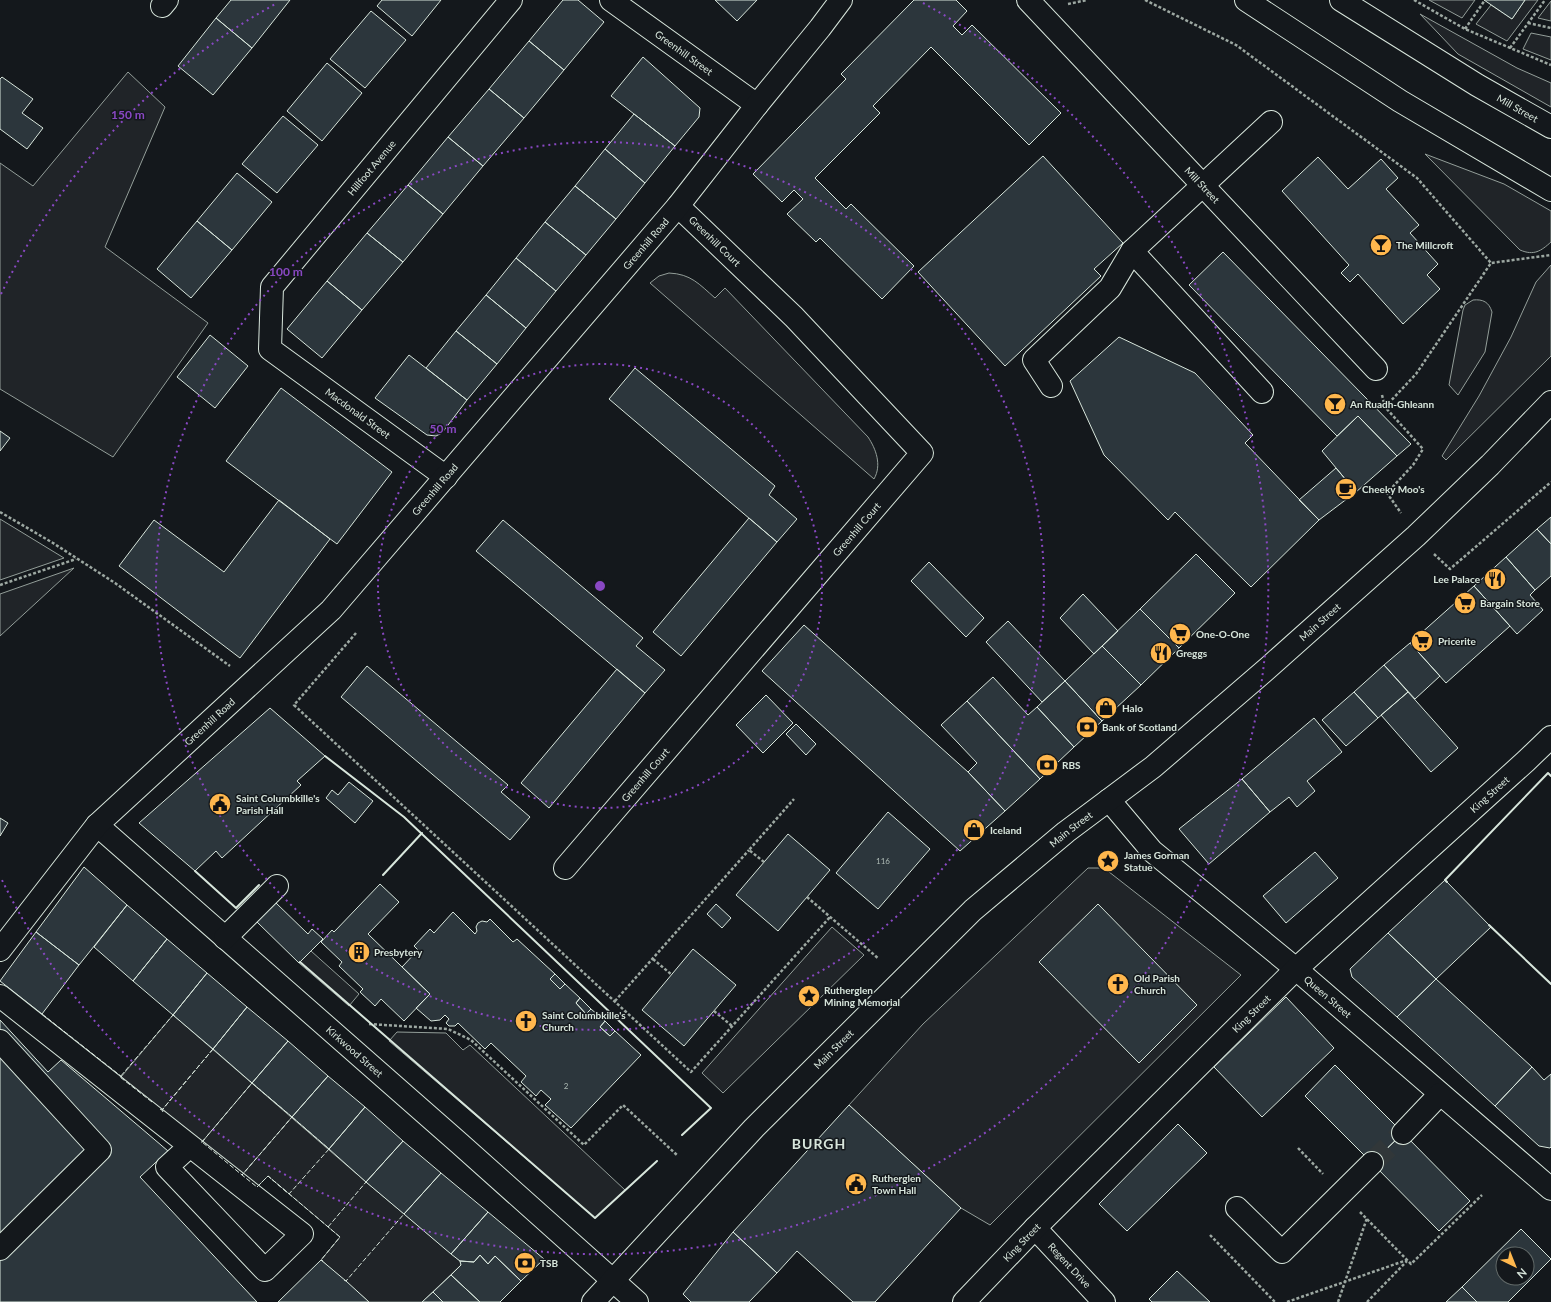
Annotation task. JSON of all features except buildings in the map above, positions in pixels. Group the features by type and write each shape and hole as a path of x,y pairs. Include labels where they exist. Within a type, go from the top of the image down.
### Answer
{"street":[{"name":"Hillfoot Avenue","path":"270,350 272,287 511,0"},
{"name":"Greenhill Street","path":"610,0 757,105"},
{"name":"Greenhill Road","path":"0,950 97,825 331,610 678,206 757,105 820,28 840,0"},
{"name":"Mill Street","path":"1028,0 1376,369"},
{"path":"1246,0 1400,101 1551,190"},
{"name":"Mill Street","path":"1341,0 1477,85 1551,127"},
{"path":"1051,386 1034,360 1110,288 1132,251 1271,122"},
{"name":"Greenhill Court","path":"565,868 922,453 794,317 678,206"},
{"path":"1132,251 1262,392"},
{"name":"Macdonald Street","path":"270,350 446,477"},
{"name":"Main Street","path":"593,1302 754,1128 973,910 1066,832 1153,767 1416,536 1490,465 1551,402"},
{"name":"King Street","path":"964,1302 1035,1228 1296,969 1551,737"},
{"name":"Queen Street","path":"1109,800 1152,851 1296,969 1551,1189"},
{"name":"Kirkwood Street","path":"97,825 459,1143 612,1280"},
{"path":"225,938 277,886"},
{"path":"0,996 302,1234 265,1270 167,1167 190,1146"},
{"path":"0,1041 100,1150 0,1249"},
{"path":"1402,1133 1440,1094"},
{"path":"1237,1208 1282,1252 1372,1163"},
{"name":"Regent Drive","path":"1035,1228 1104,1302"},
{"path":"612,1280 637,1302"},
{"name":"Main Street","path":"588,1302 612,1280"}],"path":[{"path":"1145,0 1236,45 1417,178 1491,264"},
{"path":"1414,0 1465,29 1551,65"},
{"path":"1465,29 1485,0"},
{"path":"1510,48 1545,0"},
{"path":"1528,23 1551,28"},
{"path":"1385,407 1416,374 1491,264 1551,255"},
{"path":"0,512 77,558 115,583 251,682"},
{"path":"0,585 77,558"},
{"path":"356,633 294,705 691,1072 830,917"},
{"path":"615,1001 794,799"},
{"path":"749,850 764,862"},
{"path":"807,897 879,959"},
{"path":"653,959 672,975"},
{"path":"714,1011 732,1026"},
{"path":"369,1024 448,1029 471,1040 584,1145 623,1105 678,1156"},
{"path":"1298,1148 1411,1264 1482,1194"},
{"path":"1338,1302 1367,1218"},
{"path":"1210,1235 1275,1302"},
{"path":"1287,1302 1407,1260"},
{"path":"1367,1302 1407,1260"}],"shaded area":[{"path":"1429,0 1475,0 1462,18"},
{"path":"1525,0 1538,0 1507,41 1476,24 1491,5 1512,19"},
{"path":"1551,1 1551,21 1538,18"},
{"path":"1420,14 1517,68 1551,83 1551,107 1458,54"},
{"path":"1531,33 1551,37 1551,60 1523,49"},
{"path":"128,72 165,107 105,247 208,323 113,457 0,389 0,163 33,186"},
{"path":"1425,154 1504,184 1551,211 1551,242 1537,252 1529,253 1520,250"},
{"path":"1551,265 1551,356 1446,460 1442,456 1479,396 1511,337 1536,282"},
{"path":"669,273 683,275 689,278 699,284 715,298 725,288 868,437 876,452 878,463 878,468 874,479 650,283 659,276"},
{"path":"1473,300 1485,302 1492,312 1485,352 1458,395 1449,385 1463,310 1465,305"},
{"path":"0,519 64,558 0,580"},
{"path":"74,568 0,636 0,594"},
{"path":"1088,868 1104,868 1241,975 990,1225 961,1208 849,1105 923,1024"},
{"path":"832,927 864,955 723,1093 702,1073"},
{"path":"311,951 359,994 349,1006 299,963"},
{"path":"173,1015 460,1261 461,1265 422,1302 369,1302 321,1260 340,1237 268,1176 257,1187 121,1077"},
{"path":"397,1032 446,1033 463,1050 470,1045 625,1190 595,1218 389,1041"}],"tunnel":[{"path":"1372,1163 1403,1133"}],"fence":[{"path":"42,1014 122,1077"},
{"path":"152,1102 120,1077 173,1015 175,1016"},
{"path":"160,1109 162,1110 213,1049"},
{"path":"163,1112 162,1110 213,1049"},
{"path":"201,1142 252,1083 250,1081"},
{"path":"252,1083 292,1117 242,1175 202,1142 252,1083"},
{"path":"292,1117 329,1149 289,1194 268,1176 257,1187 242,1175 292,1117"},
{"path":"257,1187 268,1176 340,1237 321,1260 323,1261"},
{"path":"328,1227 366,1182 368,1184"},
{"path":"344,1280 346,1281 404,1214"}],"wall":[{"path":"325,756 404,817 711,1108 682,1135"},
{"path":"1447,882 1445,880 1548,773 1551,776"},
{"path":"383,875 422,833"},
{"path":"195,871 236,908 259,885"},
{"path":"1489,925 1551,984"},
{"path":"300,962 595,1218 657,1161"}],"place":[{"name":"The Millcroft","path":"1381,245"},
{"name":"An Ruadh-Ghleann","path":"1335,404"},
{"name":"Cheeky Moo's","path":"1346,489"},
{"name":"Lee Palace","path":"1495,579"},
{"name":"Bargain Store","path":"1465,603"},
{"name":"One-O-One","path":"1180,634"},
{"name":"Pricerite","path":"1422,641"},
{"name":"Greggs","path":"1161,653"},
{"name":"Halo","path":"1106,708"},
{"name":"Bank of Scotland","path":"1087,727"},
{"name":"RBS","path":"1047,765"},
{"name":"Saint Columbkille's Parish Hall","path":"220,804"},
{"name":"Iceland","path":"974,830"},
{"name":"James Gorman Statue","path":"1108,861"},
{"name":"Presbytery","path":"359,952"},
{"name":"Old Parish Church","path":"1118,984"},
{"name":"Rutherglen Mining Memorial","path":"809,996"},
{"name":"Saint Columbkille's Church","path":"526,1021"},
{"name":"Rutherglen Town Hall","path":"856,1184"},
{"name":"TSB","path":"525,1263"}],"district":[{"name":"BURGH","path":"819,1143"}]}
